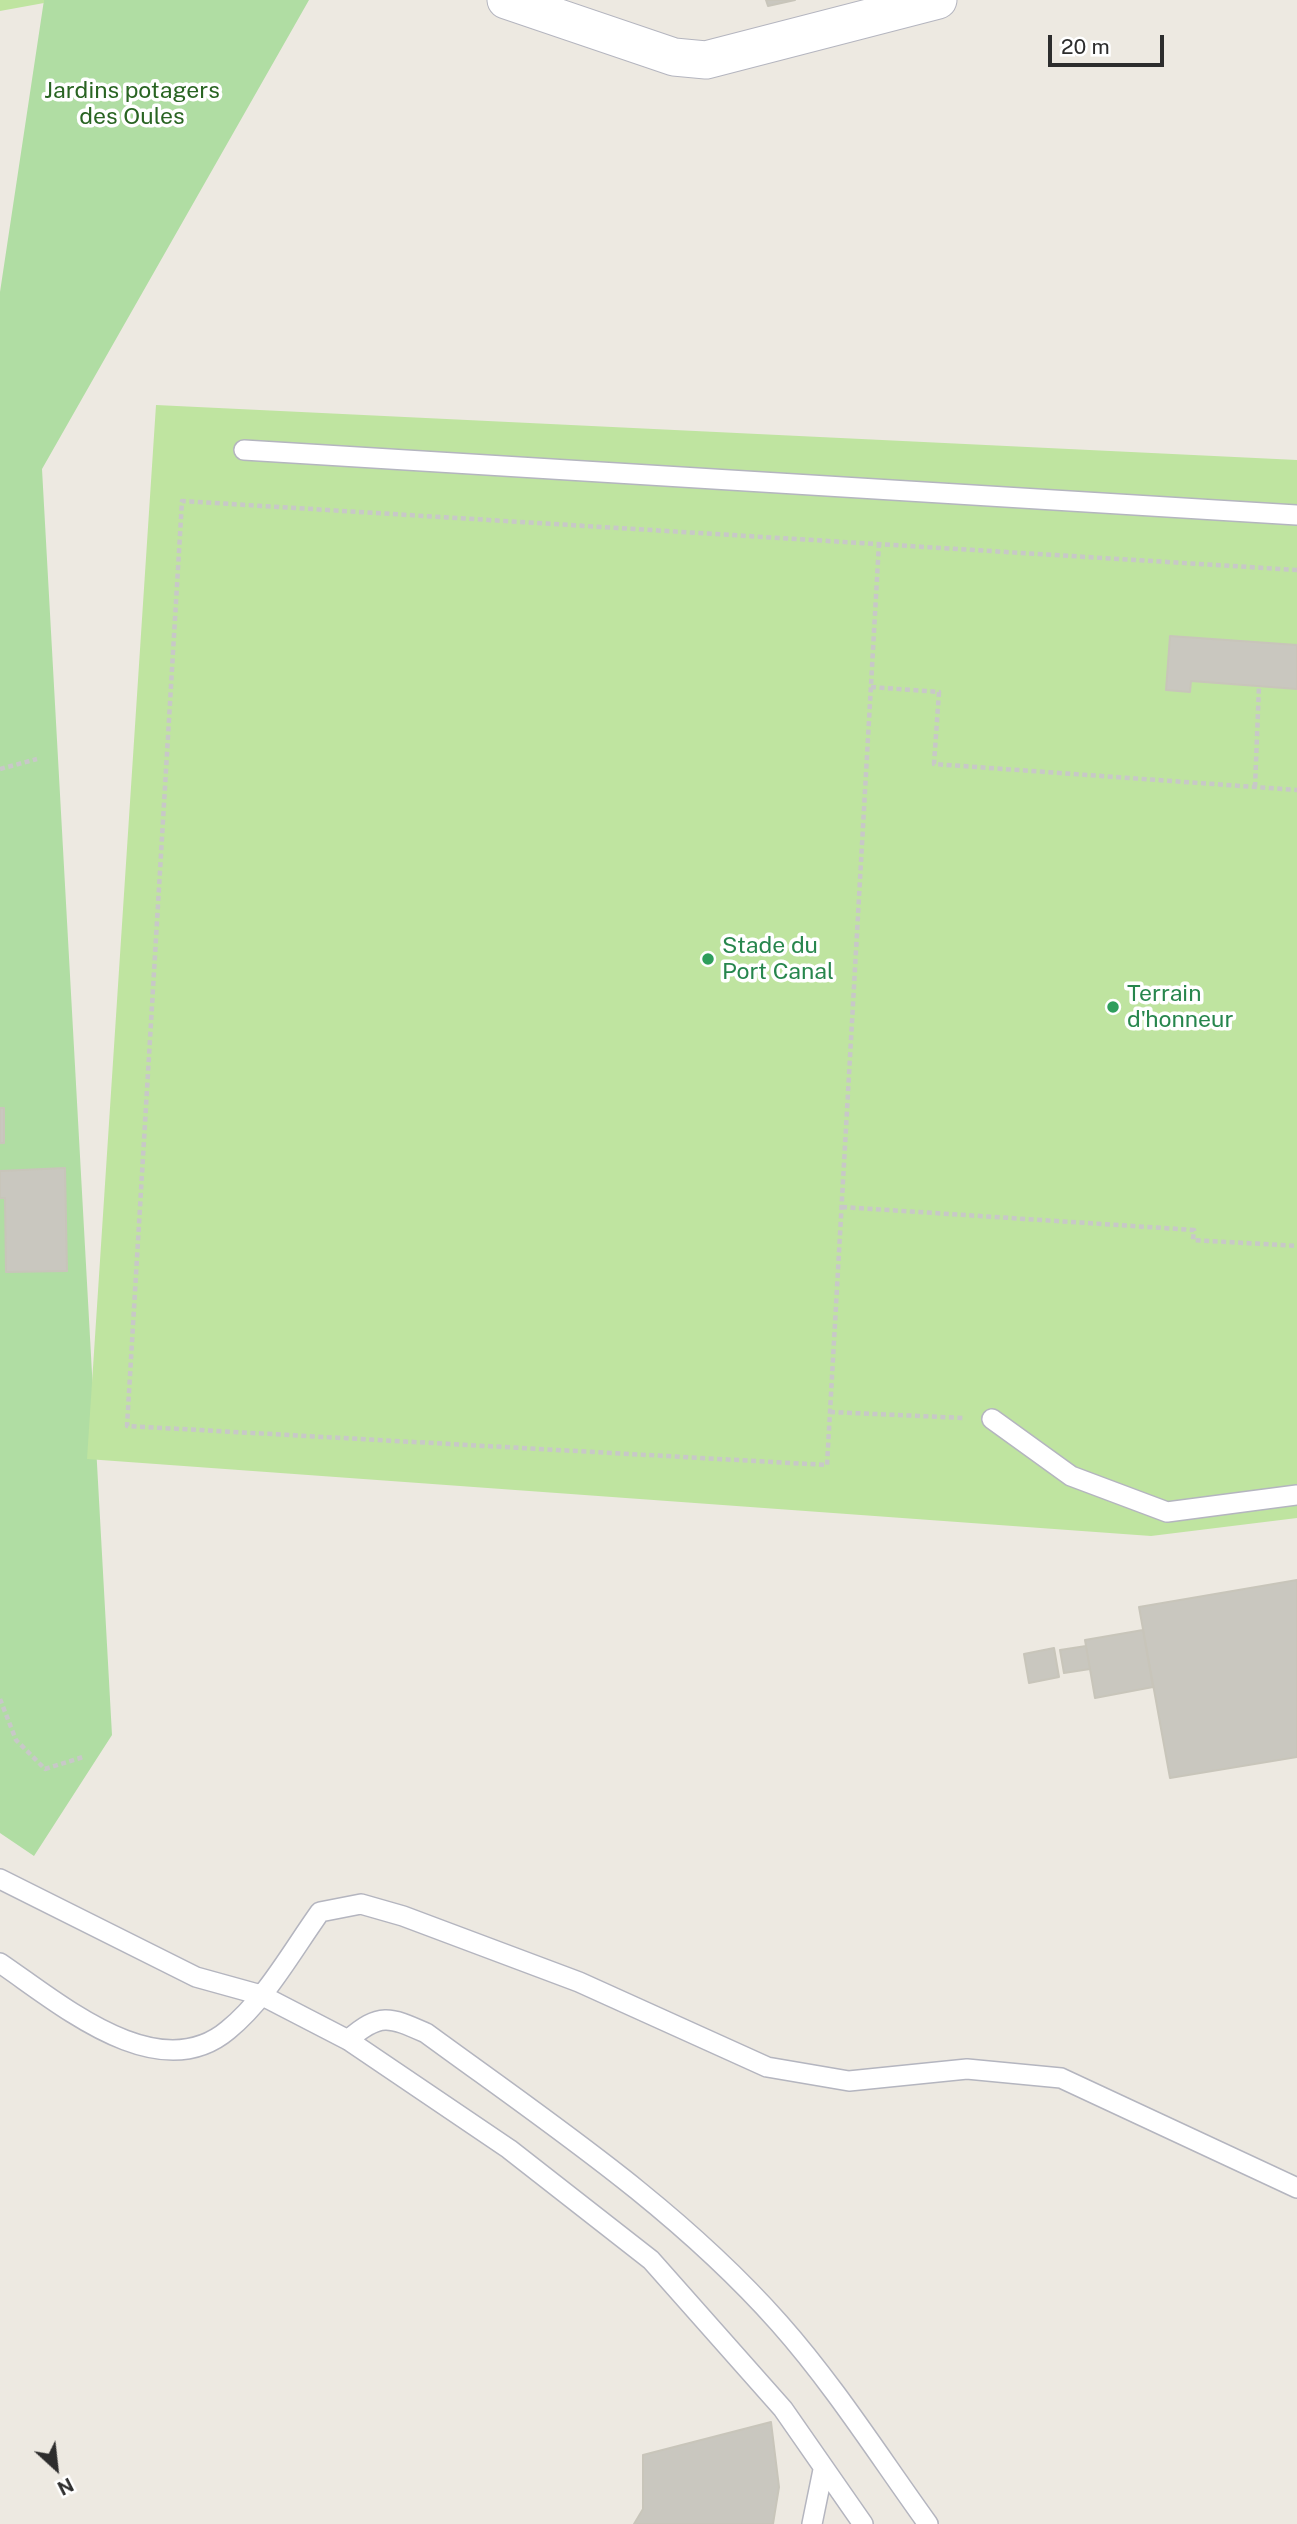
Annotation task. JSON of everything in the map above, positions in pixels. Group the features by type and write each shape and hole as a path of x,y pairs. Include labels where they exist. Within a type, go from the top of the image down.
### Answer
{"street":[{"path":"506,0 674,57 706,60 938,0"}],"lane":[{"path":"244,450 1297,515"},
{"path":"992,1419 1071,1476 1167,1512 1297,1495"},
{"path":"0,1879 196,1977 261,1995 348,2039 509,2149 651,2260 783,2409 863,2524"},
{"path":"0,1963 90,2024 153,2050 178,2052 204,2045 228,2031 261,1995 320,1912 361,1903 579,1982 767,2067 849,2081 967,2069 1061,2078 1297,2188"},
{"path":"348,2039 369,2022 396,2020 426,2033 628,2180 702,2245 779,2322 821,2375 928,2524"},
{"path":"812,2524 823,2470"}],"path":[{"path":"879,543 827,1465 127,1426 182,501 879,543 1297,570"},
{"path":"1255,787 1259,686"},
{"path":"871,687 939,692 934,764 1297,789"},
{"path":"0,769 37,760"},
{"path":"842,1208 1194,1230 1193,1240 1297,1246"},
{"path":"830,1412 992,1419"},
{"path":"0,1699 16,1740 45,1769 83,1757"}],"green space":[{"path":"0,0 44,0 44,3 0,11"},
{"name":"Jardins potagers des Oules","path":"44,0 309,0 42,469 112,1735 34,1856 0,1833 0,292"},
{"name":"Stade du Port Canal","path":"156,405 1297,460 1297,1518 1151,1536 87,1459"}],"building":[{"path":"766,0 795,0 768,6"},
{"path":"1170,636 1297,645 1297,689 1191,681 1190,692 1166,690"},
{"path":"0,1108 4,1108 4,1143 0,1143"},
{"path":"65,1168 67,1271 6,1272 5,1198 0,1198 0,1171"},
{"path":"1297,1580 1297,1757 1170,1778 1139,1607"},
{"path":"1143,1630 1153,1687 1095,1698 1085,1640"},
{"path":"1086,1646 1090,1669 1064,1673 1060,1650"},
{"path":"1054,1648 1059,1677 1029,1683 1024,1654"},
{"path":"771,2422 779,2487 773,2524 634,2524 643,2509 643,2455"}],"place":[{"name":"Stade du Port Canal","path":"708,959"},
{"name":"Terrain d'honneur","path":"1113,1007"}]}
